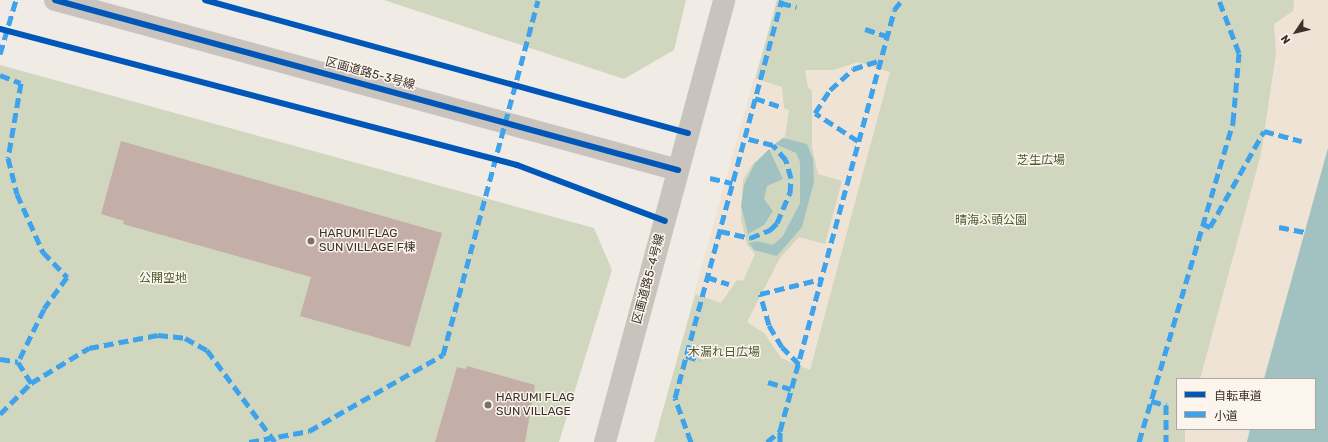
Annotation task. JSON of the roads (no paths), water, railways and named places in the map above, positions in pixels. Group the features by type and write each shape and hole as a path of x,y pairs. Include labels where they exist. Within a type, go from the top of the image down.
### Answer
{"street":[{"name":"区画道路5-3号線","path":"55,0 678,170"},
{"name":"区画道路5-4号線","path":"604,442 724,0"}],"water":[{"path":"783,138 807,144 813,159 814,182 802,227 777,256 754,250 749,243 757,241 773,245 783,236 800,203 800,162 796,153 775,144"},
{"path":"1328,148 1328,442 1247,442 1250,430 1316,430 1316,378 1264,378"},
{"path":"769,149 783,179 767,186 764,199 773,211 764,225 748,234 741,206 744,185 755,163"}],"place":[{"name":"HARUMI FLAG SUN VILLAGE F棟","path":"311,241"},
{"name":"HARUMI FLAG SUN VILLAGE","path":"488,405"}],"park label":[{"name":"芝生広場","path":"1041,161"},
{"name":"晴海ふ頭公園","path":"991,221"},
{"name":"公開空地","path":"163,279"},
{"name":"木漏れ日広場","path":"724,353"}]}
